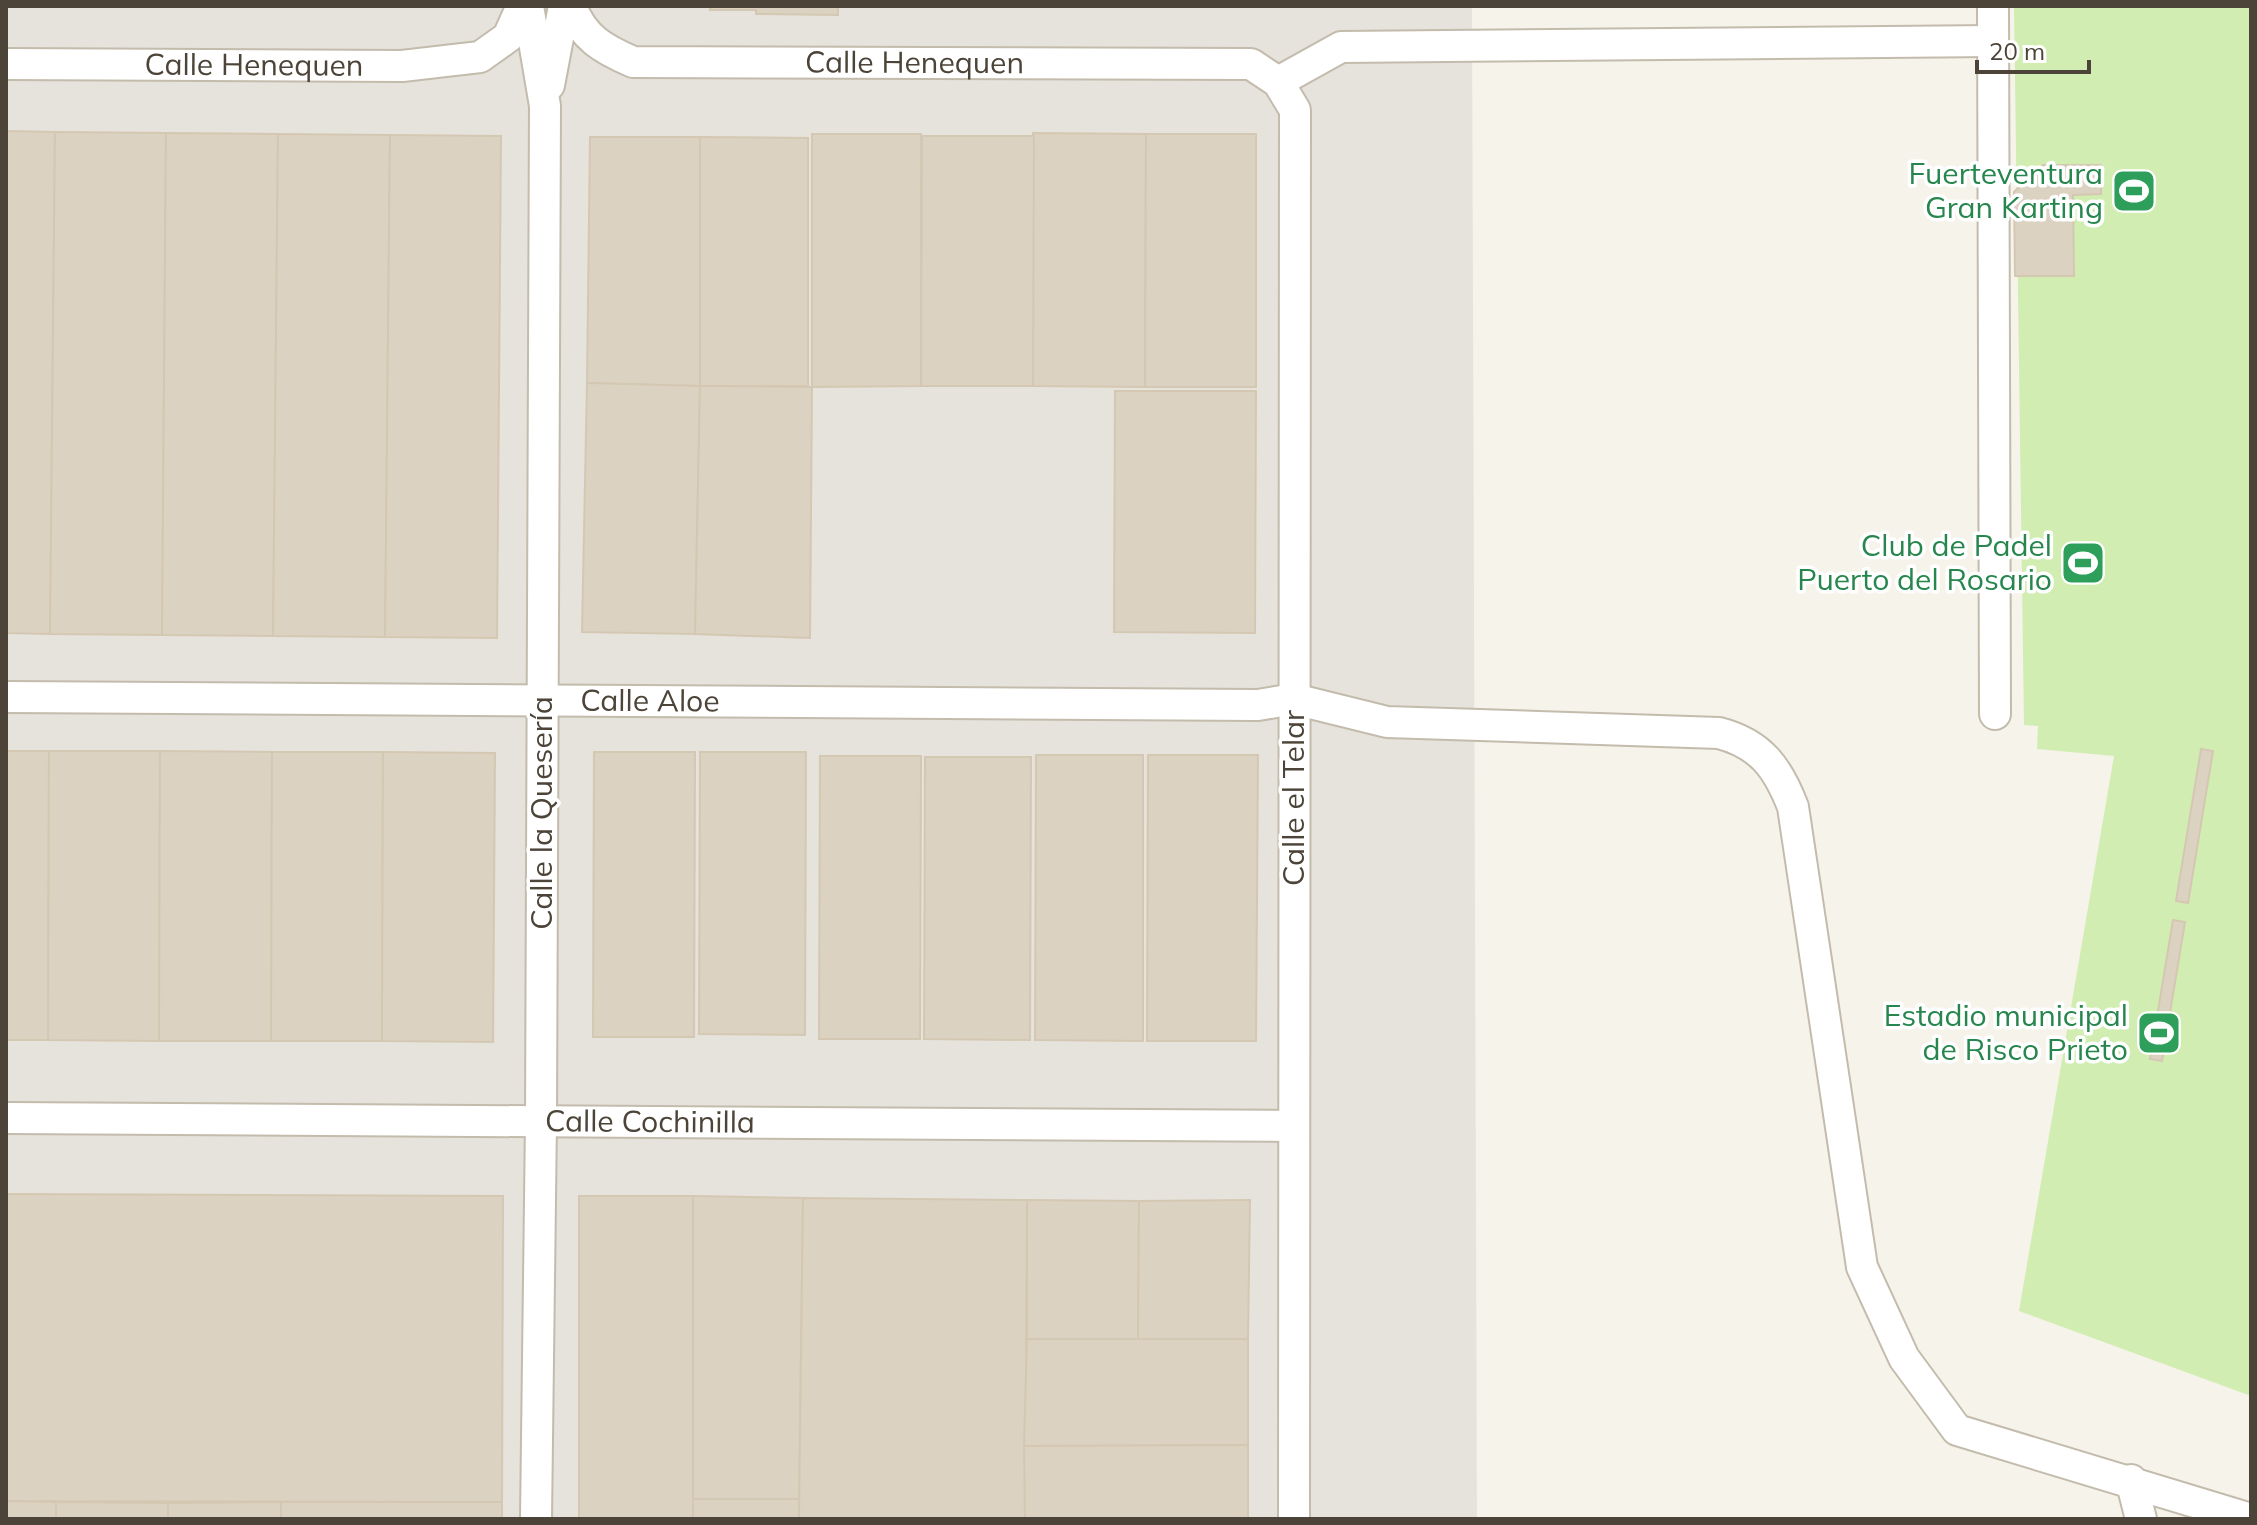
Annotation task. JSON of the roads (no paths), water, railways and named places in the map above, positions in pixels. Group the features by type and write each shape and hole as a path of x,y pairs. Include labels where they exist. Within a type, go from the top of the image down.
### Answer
{"street":[{"name":"Calle Henequen","path":"6,64 402,66 480,57 508,37 525,6"},
{"name":"Calle la Quesería","path":"525,6 545,106"},
{"name":"Calle la Quesería","path":"536,1519 541,1120 545,106 564,6"},
{"name":"Calle Henequen","path":"571,6 578,26 600,48 633,62 1251,64 1278,82"},
{"path":"1993,6 1995,714"},
{"path":"1278,82 1341,47 1993,41"},
{"name":"Calle el Telar","path":"1278,82 1295,110 1294,1519"},
{"name":"Calle Aloe","path":"6,697 1258,705 1294,699"},
{"path":"1294,699 1387,722 1719,733 1741,739 1761,751 1784,784 1793,807 1862,1267 1904,1358 1957,1430 2131,1480 2251,1519"},
{"name":"Calle Cochinilla","path":"6,1118 1293,1126"},
{"path":"2131,1480 2141,1519"}],"place":[{"name":"Fuerteventura Gran Karting","path":"2134,191"},
{"name":"Club de Padel Puerto del Rosario","path":"2083,563"},
{"name":"Estadio municipal de Risco Prieto","path":"2159,1033"}]}
